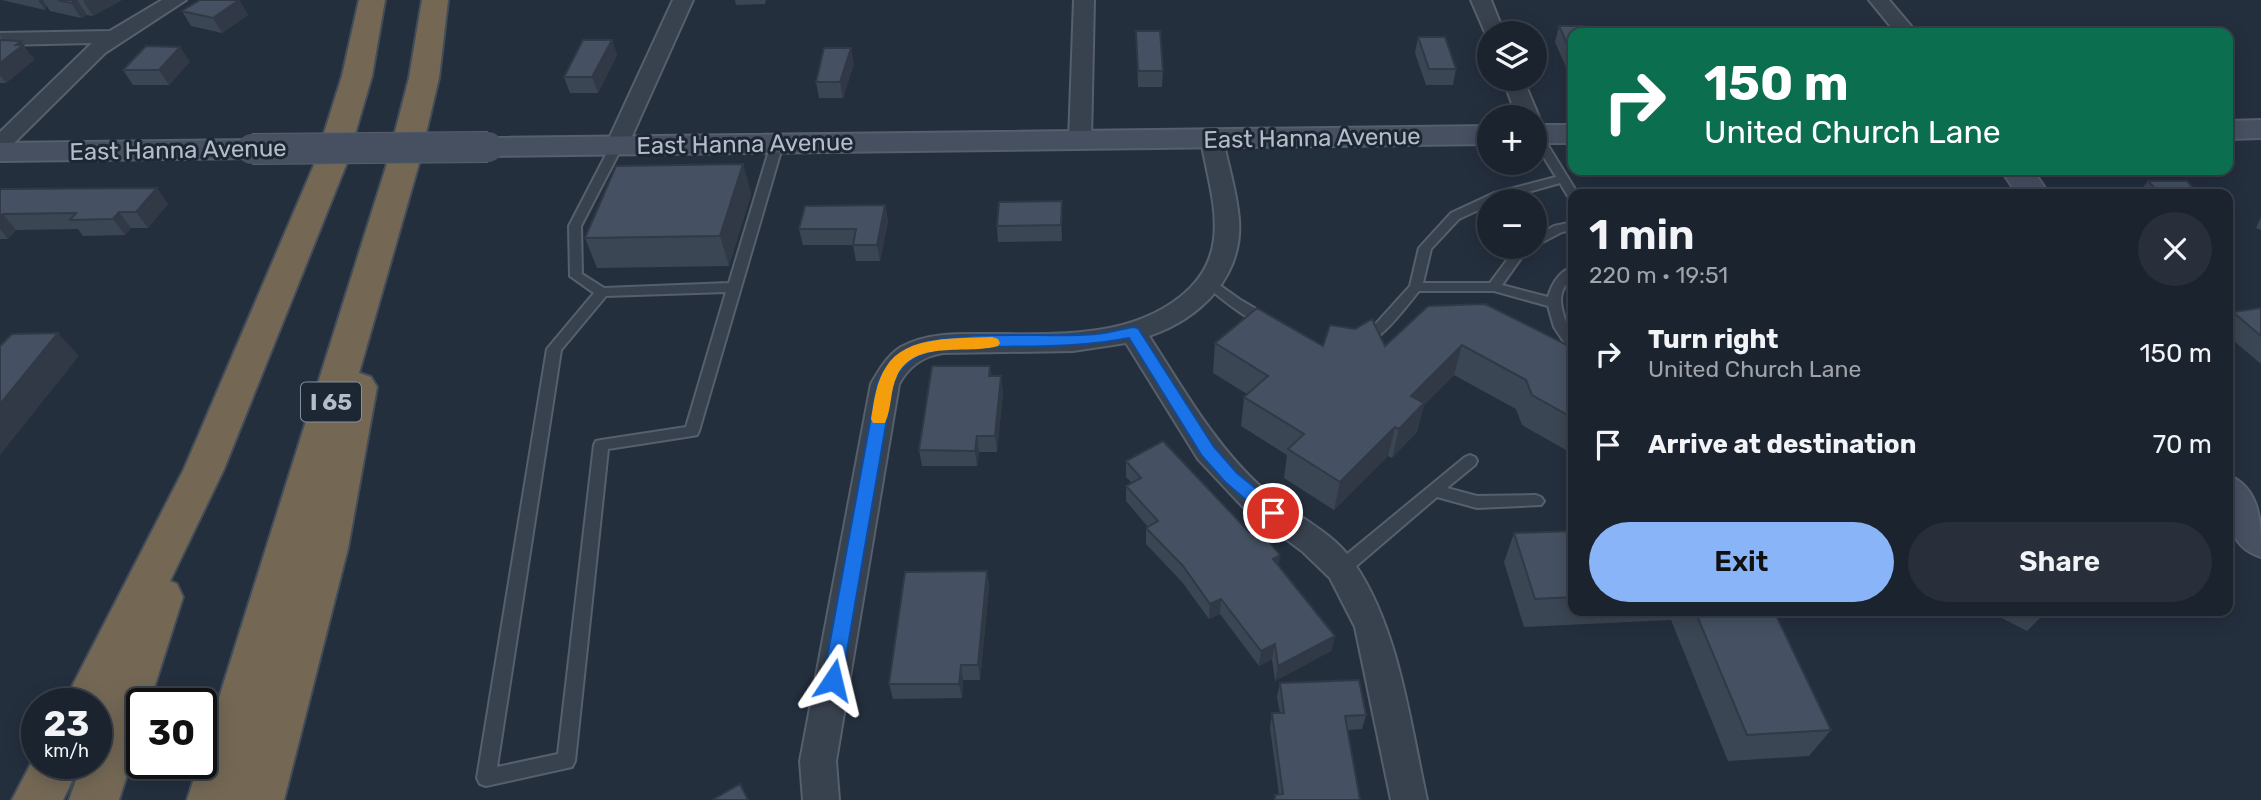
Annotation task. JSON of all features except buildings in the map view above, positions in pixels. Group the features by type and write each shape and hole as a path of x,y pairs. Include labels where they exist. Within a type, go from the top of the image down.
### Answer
{"highway":[{"path":"94,800 204,469 330,165 357,76 372,0"},
{"name":"I 65","path":"212,800 402,167 424,78 435,0"},
{"path":"259,800 327,548 402,167"},
{"path":"94,688 204,469"},
{"path":"37,800 48,779"}],"main road":[{"path":"2233,130 2261,129"},
{"path":"1547,134 1568,134"},
{"name":"East Hanna Avenue","path":"0,152 1477,135"},
{"path":"2233,498 2261,540"}],"street":[{"path":"0,144 92,54 114,37 176,0"},
{"path":"617,145 683,0"},
{"path":"1080,140 1084,0"},
{"path":"1481,0 1489,21"},
{"path":"1879,0 1903,28"},
{"path":"1,39 114,37"},
{"path":"821,800 818,761 885,384 893,368 909,354 928,347 956,343 1073,341 1133,332 1166,319 1190,304 1211,283 1222,259 1227,228 1212,139"},
{"path":"1133,332 1208,451 1253,498 1314,543 1341,569 1357,596 1371,627 1409,800"}],"lane":[{"path":"602,292 554,349 486,778 566,761 601,445 692,430 777,144"},
{"path":"617,145 575,226 576,276 602,292 734,288"},
{"path":"1547,153 1569,189"},
{"path":"1349,351 1377,331 1416,287 1425,248 1455,216 1498,196 1563,179"},
{"path":"1547,235 1568,227"},
{"path":"1494,287 1514,259"},
{"path":"1568,274 1555,292 1553,313 1568,340"},
{"path":"1211,283 1234,302 1278,327"},
{"path":"1416,287 1494,287 1554,303"},
{"path":"1341,569 1470,461"},
{"path":"1436,491 1476,502 1536,501"}],"slow traffic":[{"path":"879,419 885,384 893,368 909,354 928,347 956,343 992,343"}],"route":[{"path":"833,680 885,384 893,368 909,354 928,347 956,343 1061,342 1133,332 1208,451 1231,478 1273,513"}]}
